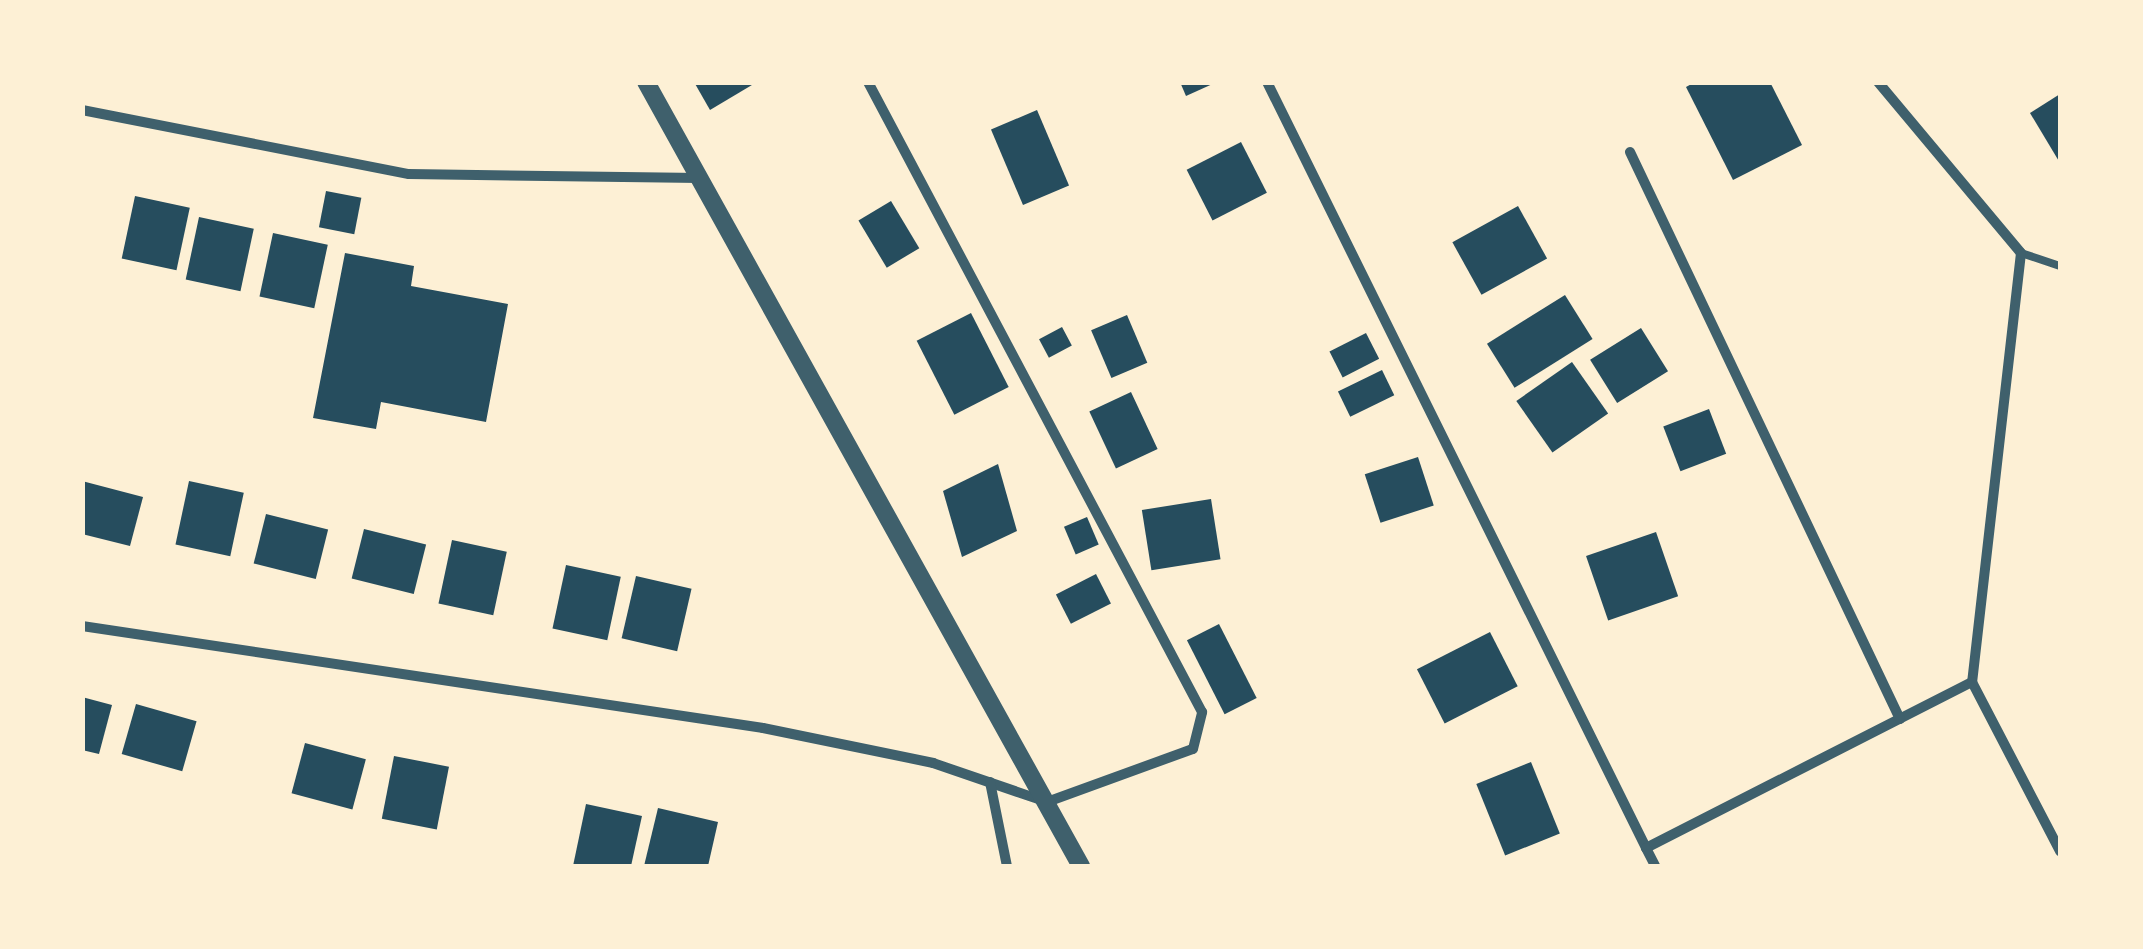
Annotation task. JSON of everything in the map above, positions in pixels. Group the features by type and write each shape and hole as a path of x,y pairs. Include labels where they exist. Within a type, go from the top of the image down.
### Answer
{"street":[{"path":"646,82 703,178 1081,866"},
{"path":"82,626 764,728 990,782 1047,802 1194,750 1202,712 868,82"},
{"path":"1267,82 1655,866"},
{"path":"1878,82 2021,253 1972,682 2060,851"},
{"path":"82,110 409,174 703,178"},
{"path":"1630,152 1900,719"},
{"path":"1646,848 1972,682"},
{"path":"990,782 1008,866"}],"lane":[{"path":"2021,253 2060,266"}],"building":[{"path":"694,82 757,82 710,110"},
{"path":"1180,82 1217,82 1186,96"},
{"path":"1695,82 1770,82 1802,145 1733,180 1686,87"},
{"path":"2060,94 2060,163 2030,113"},
{"path":"1037,110 1069,185 1023,205 991,130"},
{"path":"1241,142 1267,193 1213,220 1187,170"},
{"path":"326,191 361,198 354,234 319,227"},
{"path":"135,196 190,208 176,270 122,259"},
{"path":"891,201 919,248 887,268 858,221"},
{"path":"1518,206 1547,258 1481,295 1452,242"},
{"path":"199,217 254,229 240,291 186,280"},
{"path":"273,233 328,245 314,308 259,297"},
{"path":"345,253 414,266 411,286 508,304 486,422 381,402 376,429 313,418"},
{"path":"1565,295 1593,339 1515,388 1487,344"},
{"path":"971,313 1009,387 954,415 917,341"},
{"path":"1127,315 1147,363 1111,378 1091,330"},
{"path":"1062,327 1072,346 1049,358 1039,339"},
{"path":"1641,328 1668,371 1617,403 1590,360"},
{"path":"1366,333 1379,359 1343,377 1329,352"},
{"path":"1572,362 1608,414 1552,453 1516,401"},
{"path":"1382,370 1394,395 1350,417 1338,391"},
{"path":"1131,392 1158,449 1116,469 1089,411"},
{"path":"1709,409 1726,454 1680,471 1663,427"},
{"path":"1418,457 1434,506 1381,523 1365,474"},
{"path":"998,464 1017,531 962,557 943,491"},
{"path":"82,481 143,497 130,546 82,534"},
{"path":"189,481 244,493 230,556 175,545"},
{"path":"1211,499 1221,559 1151,570 1142,510"},
{"path":"266,514 328,529 316,579 254,563"},
{"path":"1087,517 1099,545 1076,554 1064,527"},
{"path":"364,529 426,544 414,594 352,578"},
{"path":"1656,532 1678,596 1608,620 1586,556"},
{"path":"452,540 507,552 493,615 438,604"},
{"path":"566,565 621,577 607,640 552,629"},
{"path":"1096,574 1111,603 1071,624 1056,594"},
{"path":"636,576 692,589 677,651 622,638"},
{"path":"1219,624 1257,698 1225,714 1187,640"},
{"path":"1490,632 1518,686 1445,724 1417,669"},
{"path":"82,697 112,705 99,754 82,750"},
{"path":"136,704 197,721 182,771 122,754"},
{"path":"305,743 366,759 352,810 292,793"},
{"path":"394,756 449,767 437,830 382,819"},
{"path":"1531,762 1560,833 1505,855 1476,784"},
{"path":"586,804 642,816 631,866 573,866"},
{"path":"658,808 718,822 708,866 644,866"}]}
